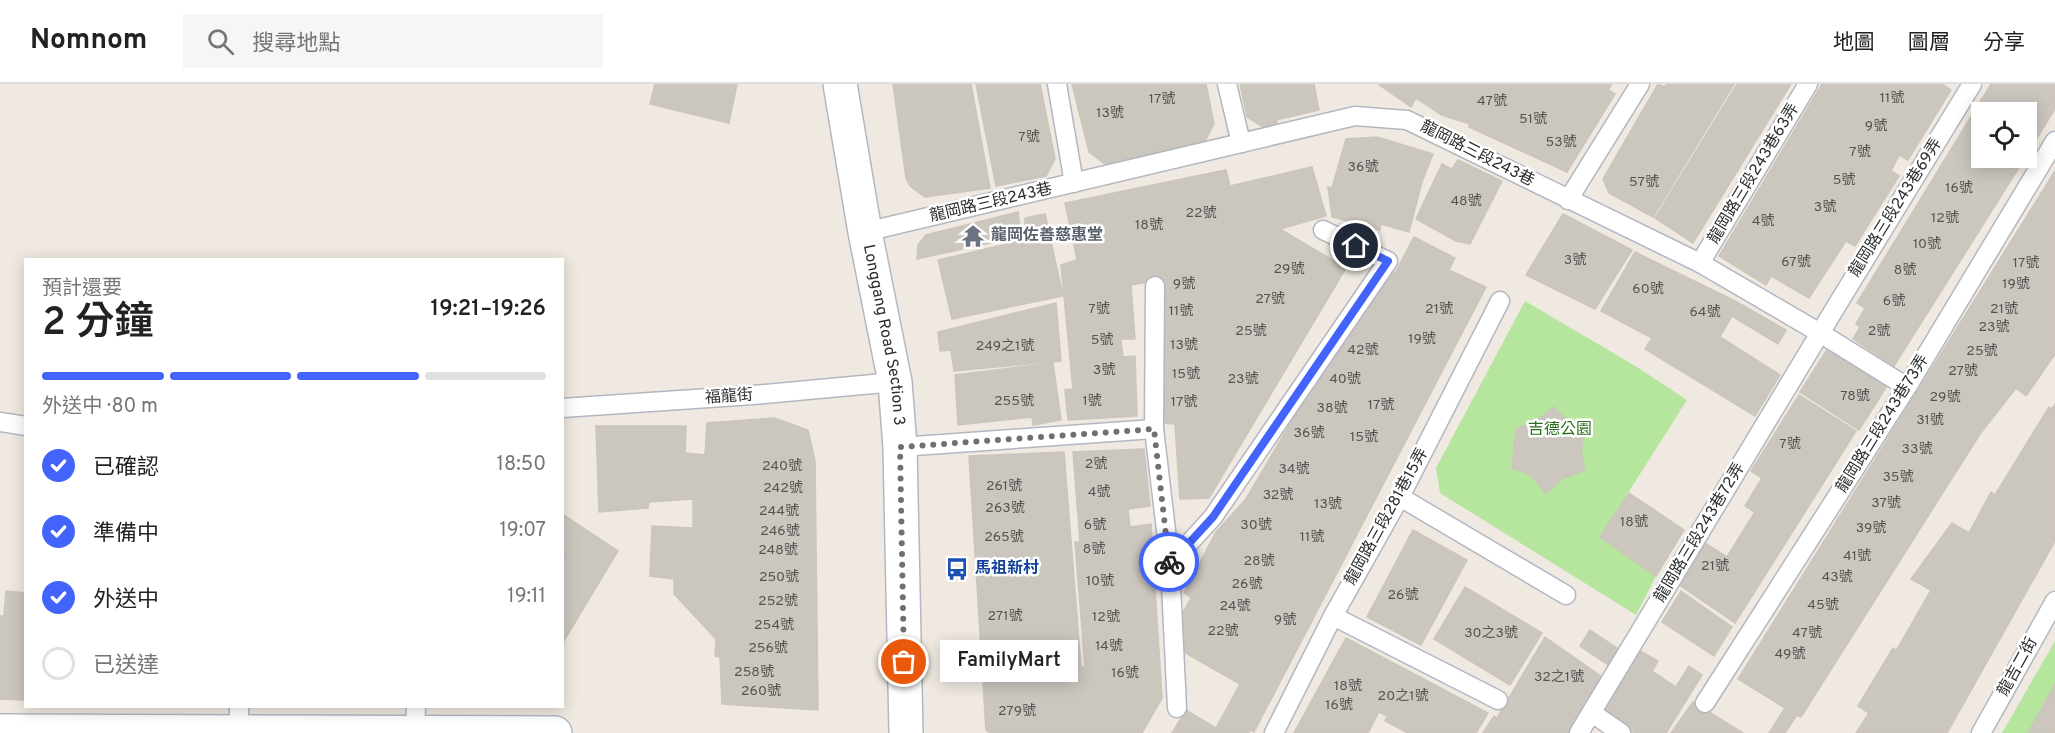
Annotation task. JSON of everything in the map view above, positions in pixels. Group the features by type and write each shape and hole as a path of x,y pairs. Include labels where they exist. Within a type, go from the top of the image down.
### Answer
{"main road":[{"name":"Longgang Road Section 3","path":"840,84 865,232 895,382 900,447 906,733"},
{"path":"0,731 239,733 415,719 555,733"}],"lane":[{"path":"1057,84 1074,183"},
{"path":"1227,84 1241,143"},
{"path":"1568,200 1640,84"},
{"name":"龍岡路三段243巷63弄","path":"1700,263 1808,84"},
{"name":"龍岡路三段243巷69弄","path":"1820,333 1972,84"},
{"name":"龍岡路三段243巷","path":"865,232 1355,116 1407,120 1700,263 1907,387"},
{"name":"龍岡路三段243巷73弄","path":"1706,703 1907,387 2055,141"},
{"path":"1170,564 1213,517 1388,261 1323,230"},
{"path":"1155,286 1154,429 1170,564 1177,708"},
{"name":"龍岡路三段281巷15弄","path":"1274,733 1333,616 1400,497 1500,301"},
{"name":"龍岡路三段243巷72弄","path":"1579,733 1820,333"},
{"name":"福龍街","path":"564,408 741,396 895,382"},
{"path":"0,423 24,426"},
{"path":"900,447 1154,429"},
{"path":"1400,497 1566,595"},
{"name":"龍吉二街","path":"1981,733 2055,601"},
{"path":"1333,616 1498,700"},
{"path":"239,708 239,733"},
{"path":"1592,713 1621,733"}],"green space":[{"name":"吉德公園","path":"1525,301 1637,367 1687,400 1600,537 1656,576 1636,615 1440,493 1436,468"},
{"path":"2055,641 2055,733 2002,733"}],"building":[{"path":"655,84 737,84 729,123 650,104"},
{"path":"893,84 971,84 990,188 925,197 910,186 906,178"},
{"path":"976,84 1040,84 1055,159 1046,176 996,186"},
{"path":"1072,84 1206,84 1214,124 1205,141 1105,164 1089,152"},
{"path":"1240,84 1314,84 1319,110 1276,120 1277,124 1263,127 1247,117"},
{"path":"1378,84 1612,84 1608,90 1615,94 1567,172 1469,127 1470,124 1442,115 1416,98 1411,107"},
{"path":"1658,84 1665,87 1666,84 1734,84 1653,217 1609,193 1603,179"},
{"path":"1737,84 1791,84 1693,243 1655,218"},
{"path":"1822,84 1942,84 1951,90 1908,160 1899,155 1891,171 1899,176 1855,246 1846,241 1809,298 1771,276 1766,285 1719,256"},
{"path":"1991,84 2055,84 2055,109 2037,138 2037,102 1980,102"},
{"path":"1971,117 1971,168 2019,168 1894,366 1853,339 1860,327 1856,324 1865,308 1857,303"},
{"path":"1377,137 1433,154 1422,182 1409,232 1381,224 1380,230 1332,217 1328,187 1332,188 1346,139"},
{"path":"1458,160 1502,181 1470,244 1456,241 1416,219 1442,164 1452,169"},
{"path":"1312,167 1326,216 1280,229 1346,268 1209,498 1180,499 1175,424 1162,423 1154,281 1131,285 1135,339 1121,339 1123,357 1135,356 1137,416 1068,420 1065,390 1073,389 1061,265 1077,260 1065,203 1226,170 1230,186"},
{"path":"2055,171 2055,354 2026,396 2016,388 1980,434 1801,717 1797,715 1785,733 1769,733 1785,708 1738,679"},
{"name":"龍岡佐善慈惠堂","path":"1018,212 1021,236 917,259 918,245 926,235"},
{"path":"1045,214 1063,296 952,319 938,260 1025,240 1025,218"},
{"path":"1563,214 1632,250 1595,309 1526,275"},
{"path":"1414,237 1455,258 1449,270 1486,287 1254,732 1250,730 1249,733 1172,733 1186,710 1216,728 1240,684 1184,652 1182,614 1191,598 1184,593 1216,532 1246,499 1382,267 1395,273"},
{"path":"1635,252 1737,302 1786,330 1778,344 1732,316 1720,337 1780,375 1755,416 1645,349 1652,338 1601,311"},
{"path":"1056,303 1061,361 954,371 951,350 940,351 938,332"},
{"path":"1828,348 1887,386 1859,430 1800,392"},
{"path":"1053,363 1061,420 1033,425 1032,417 958,425 955,375"},
{"path":"1799,395 1856,431 1735,623 1678,584 1705,543 1727,557 1755,512 1745,506 1762,478 1751,471"},
{"path":"2055,404 2055,541 1947,733 1856,733 1869,713 1858,706 1893,648 1896,651 1931,590 1911,579 1952,523 1969,533 1991,492 1995,495 2049,407 2052,409"},
{"path":"1554,407 1568,421 1586,428 1581,450 1585,470 1562,479 1546,493 1531,475 1512,468 1516,429 1536,421"},
{"path":"774,418 808,430 815,461 818,710 722,704 720,657 715,656 716,639 674,594 674,579 650,576 652,526 693,528 693,499 649,502 648,508 599,512 596,426 686,426 685,453 705,455 707,423"},
{"path":"1144,449 1150,506 1128,509 1130,527 1151,524 1162,698 1142,733 990,733 986,730 969,456 1064,452 1081,667 1085,667 1075,542 1080,542 1073,452"},
{"path":"1629,493 1684,530 1656,576 1600,537"},
{"path":"564,515 618,551 564,641 564,553 566,550 564,549"},
{"path":"1413,530 1467,560 1421,645 1367,617"},
{"path":"1465,587 1542,633 1510,685 1434,639"},
{"path":"6,591 24,593 24,700 0,699 0,616 4,616"},
{"path":"1681,591 1732,627 1714,656 1662,622"},
{"path":"1590,630 1620,650 1611,667 1580,646"},
{"path":"1545,637 1605,679 1568,733 1483,733 1494,716 1497,718"},
{"path":"1346,638 1488,713 1476,733 1408,733 1385,721 1387,716 1379,712 1368,733 1294,733"},
{"path":"1640,651 1658,661 1652,671 1676,687 1689,666 1702,675 1666,733 1634,733 1605,709"},
{"path":"2055,684 2055,733 2028,733"},
{"path":"1693,702 1743,733 1671,733"}],"way so far":[{"path":"904,662 900,447 1154,429 1169,562"}],"place":[{"name":"龍岡佐善慈惠堂","path":"973,236"},
{"name":"馬祖新村","path":"957,569"},
{"name":"FamilyMart","path":"904,662"}],"route":[{"path":"1169,562 1170,564 1213,517 1388,261 1356,246"}]}
